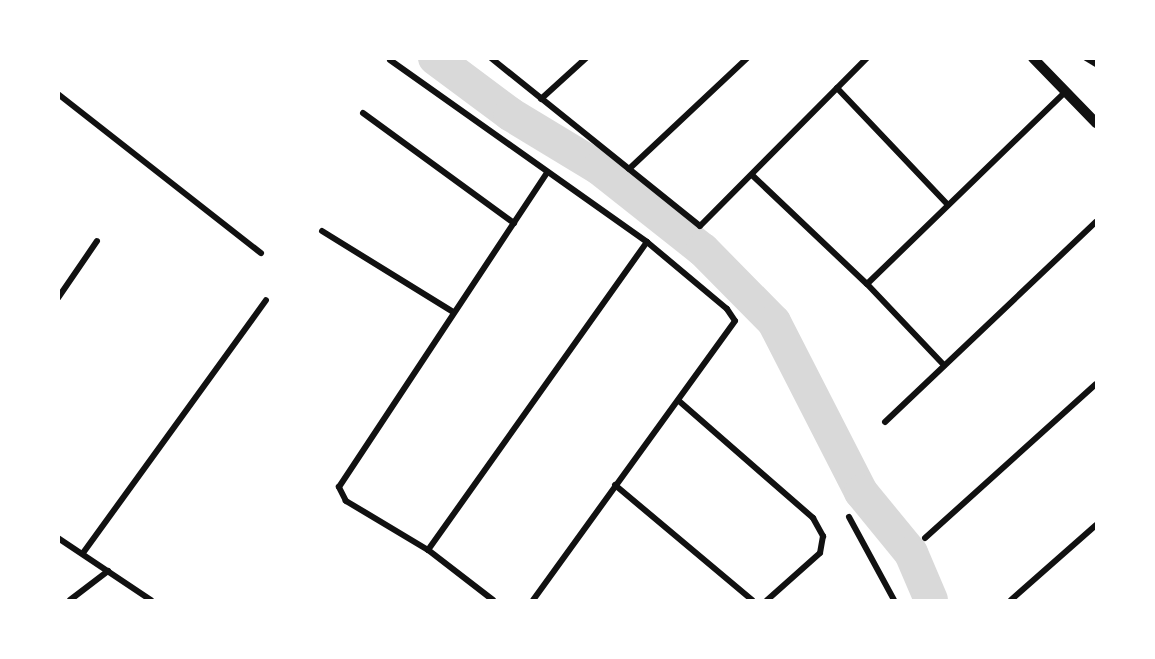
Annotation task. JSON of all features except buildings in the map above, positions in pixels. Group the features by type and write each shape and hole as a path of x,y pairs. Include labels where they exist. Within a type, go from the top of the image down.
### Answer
{"street":[{"path":"491,58 700,226 867,58"},
{"path":"541,99 586,58"},
{"path":"629,169 747,58"},
{"path":"1033,58 1064,93 1096,123"},
{"path":"1086,58 1096,64"},
{"path":"390,60 647,242 727,309 735,321 533,600"},
{"path":"837,88 948,205"},
{"path":"867,284 1064,93"},
{"path":"58,94 261,253"},
{"path":"363,113 514,223"},
{"path":"493,600 428,550 346,501 339,488 453,312 547,173"},
{"path":"752,175 867,284 944,365"},
{"path":"885,422 1096,222"},
{"path":"322,231 453,312"},
{"path":"58,298 97,241"},
{"path":"428,550 647,242"},
{"path":"83,554 266,300"},
{"path":"925,538 1096,384"},
{"path":"679,400 813,518 823,536 820,553 767,600"},
{"path":"615,485 752,600"},
{"path":"849,517 894,600"},
{"path":"1011,600 1096,525"},
{"path":"58,538 151,600"},
{"path":"70,600 108,571"}],"waterway":[{"path":"435,58 510,114 599,168 703,250 774,322 861,492 911,553 931,600"}]}
